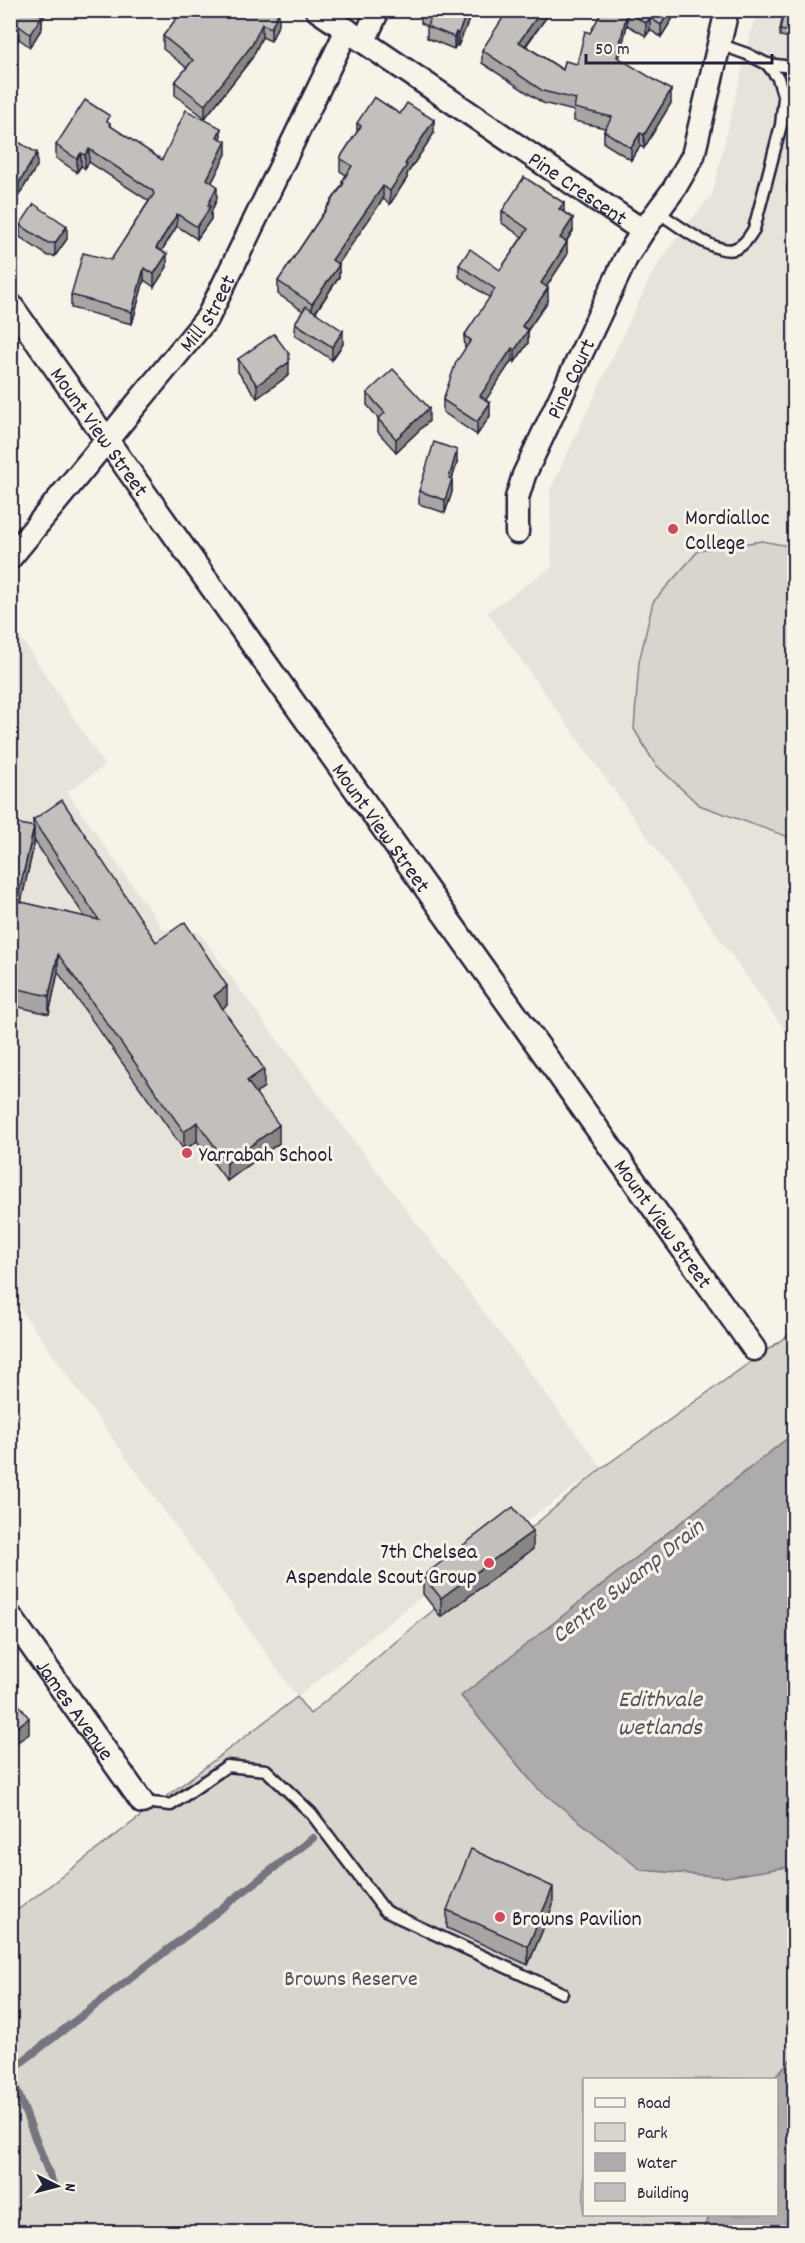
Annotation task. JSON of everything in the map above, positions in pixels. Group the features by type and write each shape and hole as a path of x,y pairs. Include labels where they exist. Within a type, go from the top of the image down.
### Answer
{"street":[{"name":"Pine Crescent","path":"317,10 643,231 674,189 693,156 727,10"},
{"name":"Mill Street","path":"10,558 208,317 355,36 378,10"},
{"name":"Pine Court","path":"517,532 517,498 524,475 626,258 643,231"},
{"name":"Mount View Street","path":"10,304 754,1349"},
{"name":"James Avenue","path":"10,1616 142,1802"}],"lane":[{"path":"719,44 767,64 792,67"},
{"path":"658,212 723,250 735,249 746,241 754,229 781,125 784,98 778,78 767,64"},
{"path":"142,1802 171,1805 228,1766 267,1770 310,1813 385,1911 561,1993"}],"shaded area":[{"name":"Mordialloc College","path":"756,11 794,11 794,1043 487,612 552,567 550,490 653,272 684,228 712,195"},
{"name":"Yarrabah School","path":"10,621 105,766 67,792 163,929 199,932 255,1010 602,1468 446,1577 297,1697 11,1296"}],"green space":[{"path":"762,541 794,547 794,839 699,805 655,764 634,729 639,662 653,602 699,550"},
{"name":"Browns Reserve","path":"794,1331 794,2056 774,2078 583,2078 583,2216 709,2216 702,2232 11,2232 11,1915 297,1697 310,1714 602,1468"}],"water":[{"name":"Edithvale wetlands","path":"794,1433 794,1866 726,1877 641,1870 536,1787 461,1696"},
{"path":"794,2056 794,2203 782,2232 702,2232 709,2216 778,2216 778,2078 774,2078"}],"building":[{"path":"10,10 40,10 38,13 42,16 30,34 19,26 10,39"},
{"path":"183,10 279,11 271,28 262,24 252,45 205,105 175,82 193,60 163,36"},
{"path":"421,10 468,10 458,34 456,32 454,37 427,26 432,15"},
{"path":"508,10 542,10 519,42 563,70 565,61 577,64 585,31 590,33 603,10 670,10 661,25 650,18 646,23 627,12 617,57 671,90 644,135 640,133 631,148 604,131 612,117 574,108 576,99 543,91 482,50"},
{"path":"784,10 795,10 795,32 780,30"},
{"path":"374,97 400,114 407,103 434,120 390,191 383,186 332,260 339,265 312,304 278,281 344,183 342,182 352,166 340,158 361,126 357,123"},
{"path":"85,100 110,116 107,121 109,125 162,160 186,110 221,128 217,137 226,141 207,179 217,186 208,205 211,206 197,227 177,214 156,248 167,254 154,274 144,268 132,312 71,295 83,253 111,260 154,194 153,191 89,149 85,155 81,153 77,159 56,145"},
{"path":"10,137 37,153 19,183 10,178"},
{"path":"795,139 795,188 787,186 793,159 788,158"},
{"path":"524,177 564,203 559,209 573,218 560,238 567,242 541,283 548,288 522,326 528,330 515,350 512,348 480,396 490,403 477,422 443,400 456,362 471,340 464,336 495,289 459,265 470,249 500,270 528,229 502,211"},
{"path":"34,204 67,226 55,243 48,243 20,225"},
{"path":"306,306 343,331 332,347 295,323"},
{"path":"274,334 289,354 289,362 257,385 238,359"},
{"path":"393,369 429,408 396,439 378,419 385,413 367,393"},
{"path":"434,442 457,450 449,478 452,479 445,500 419,491"},
{"path":"62,800 156,942 185,922 227,986 214,996 264,1069 247,1081 279,1125 227,1163 197,1122 184,1132 58,954 49,996 10,987 10,822 34,827 17,901 99,920 33,820"},
{"path":"513,1507 533,1531 441,1598 423,1576"},
{"path":"10,1693 29,1718 10,1732"},
{"name":"Browns Pavilion","path":"471,1849 553,1887 528,1946 447,1910"}],"waterway":[{"path":"10,2071 313,1838"},
{"path":"10,2073 53,2184"}],"place":[{"name":"Mordialloc College","path":"673,529"},
{"name":"Yarrabah School","path":"187,1153"},
{"name":"7th Chelsea Aspendale Scout Group","path":"489,1563"},
{"name":"Browns Pavilion","path":"500,1917"}],"water label":[{"name":"Centre Swamp Drain","path":"627,1580"}]}
